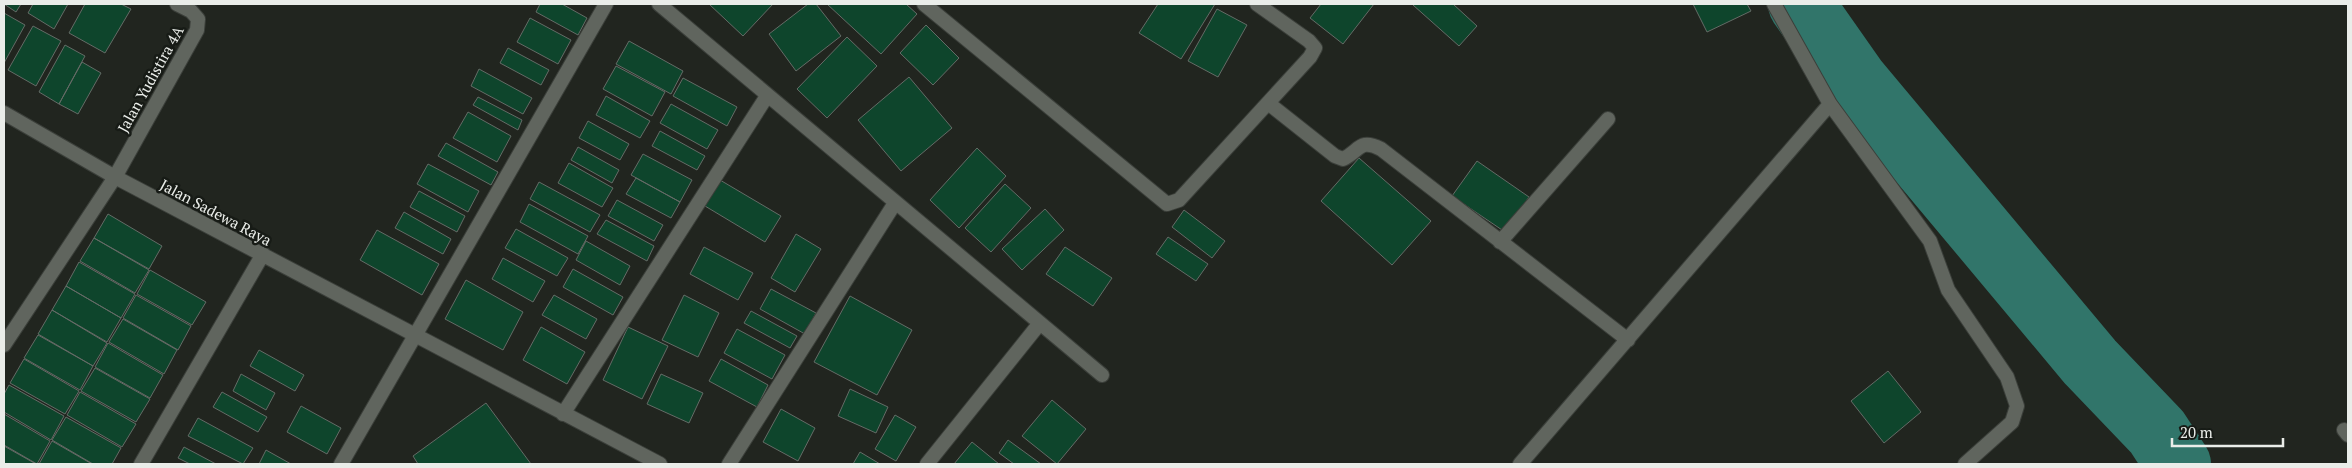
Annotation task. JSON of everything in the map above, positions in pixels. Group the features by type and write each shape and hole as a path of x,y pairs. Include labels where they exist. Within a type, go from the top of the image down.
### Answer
{"street":[{"name":"Jalan Yudistira 4A","path":"116,177 196,30 198,18 191,11 177,4"},
{"path":"341,464 606,4"},
{"path":"659,4 1102,375"},
{"path":"924,4 1167,204 1179,200 1310,57 1315,48 1309,41 1258,4"},
{"path":"1774,4 1830,104 1930,241 1948,290 2007,377 2016,406 2012,422 1965,464"},
{"path":"563,414 767,96"},
{"path":"1268,103 1335,156 1343,159 1348,157 1361,145 1371,144 1381,149 1628,340"},
{"path":"1520,464 1830,104"},
{"name":"Jalan Sadewa Raya","path":"4,113 116,177 415,337 660,464"},
{"path":"1500,242 1608,119"},
{"path":"4,346 9,327 116,177"},
{"path":"729,464 895,202"},
{"path":"141,464 262,254"},
{"path":"927,464 1040,323"}],"building":[{"path":"4,4 21,4 16,12"},
{"path":"33,4 68,4 54,29 28,13"},
{"path":"85,4 121,4 131,9 105,53 69,33"},
{"path":"540,4 562,4 587,18 578,35 536,12"},
{"path":"709,4 773,4 743,36"},
{"path":"808,4 816,4 841,36 796,71 769,34"},
{"path":"827,4 906,4 917,14 881,54"},
{"path":"1158,4 1215,4 1181,59 1139,33"},
{"path":"1321,4 1374,4 1343,44 1310,18"},
{"path":"1453,4 1477,26 1459,46 1413,5"},
{"path":"1693,4 1747,4 1751,11 1707,32"},
{"path":"1217,9 1247,25 1218,77 1188,61"},
{"path":"4,13 25,25 4,63"},
{"path":"530,18 571,40 558,64 517,42"},
{"path":"926,25 959,58 933,85 900,53"},
{"path":"33,26 61,41 36,86 8,70"},
{"path":"847,37 877,66 827,118 797,89"},
{"path":"629,41 683,71 671,94 616,64"},
{"path":"65,45 85,56 59,104 39,92"},
{"path":"508,48 549,70 541,85 500,63"},
{"path":"82,62 101,73 78,114 59,104"},
{"path":"616,66 665,92 652,116 603,89"},
{"path":"479,69 532,98 523,114 471,86"},
{"path":"909,77 952,128 901,171 858,120"},
{"path":"683,78 737,107 727,126 673,96"},
{"path":"606,96 650,121 640,138 596,115"},
{"path":"478,97 522,120 518,130 473,105"},
{"path":"671,104 718,130 707,149 660,123"},
{"path":"468,112 511,136 497,162 453,138"},
{"path":"588,121 629,144 620,160 579,138"},
{"path":"660,131 705,156 697,170 652,146"},
{"path":"446,143 498,172 491,185 438,156"},
{"path":"578,147 619,170 612,183 571,160"},
{"path":"977,148 1006,176 959,228 930,200"},
{"path":"643,154 692,180 680,202 631,175"},
{"path":"1359,158 1431,221 1392,265 1321,201"},
{"path":"1477,161 1529,197 1505,232 1452,196"},
{"path":"569,163 613,188 602,207 558,183"},
{"path":"428,164 479,191 468,212 417,184"},
{"path":"636,178 680,202 671,218 626,194"},
{"path":"720,180 781,216 765,242 705,206"},
{"path":"539,182 600,215 590,232 530,199"},
{"path":"1005,184 1031,208 991,252 965,228"},
{"path":"419,191 465,216 457,232 410,207"},
{"path":"617,200 663,225 654,241 608,216"},
{"path":"529,204 588,236 578,254 520,222"},
{"path":"1045,209 1064,230 1022,270 1002,249"},
{"path":"1184,210 1225,241 1212,258 1172,227"},
{"path":"404,212 451,239 443,254 395,228"},
{"path":"108,214 162,246 149,269 94,238"},
{"path":"606,220 654,246 647,261 597,234"},
{"path":"516,229 568,258 557,276 505,248"},
{"path":"377,230 439,264 422,295 360,260"},
{"path":"796,234 821,249 795,292 771,278"},
{"path":"1168,237 1208,264 1196,281 1156,254"},
{"path":"94,238 149,270 135,293 80,261"},
{"path":"586,241 630,266 620,285 576,260"},
{"path":"704,247 753,273 738,300 690,274"},
{"path":"1065,247 1112,278 1093,306 1046,274"},
{"path":"503,258 545,281 533,302 492,279"},
{"path":"79,262 135,294 121,318 66,286"},
{"path":"573,269 623,297 613,315 563,287"},
{"path":"150,270 206,302 192,325 137,294"},
{"path":"466,280 523,312 503,350 445,319"},
{"path":"66,286 121,318 107,342 52,310"},
{"path":"771,289 816,313 805,334 760,309"},
{"path":"136,295 191,326 178,350 123,318"},
{"path":"554,295 597,319 586,339 542,315"},
{"path":"684,295 719,313 698,357 662,340"},
{"path":"850,296 912,330 877,395 814,362"},
{"path":"52,310 107,343 93,366 38,334"},
{"path":"751,311 797,336 790,348 744,323"},
{"path":"123,319 177,350 164,374 109,342"},
{"path":"541,327 585,352 567,384 523,360"},
{"path":"628,327 668,346 642,399 603,380"},
{"path":"737,329 785,355 772,379 724,353"},
{"path":"38,335 93,366 80,390 24,358"},
{"path":"108,343 163,375 150,398 95,367"},
{"path":"259,350 304,375 295,391 250,366"},
{"path":"24,359 79,391 65,414 10,383"},
{"path":"721,359 768,385 757,407 709,381"},
{"path":"95,368 150,399 136,422 81,391"},
{"path":"1888,371 1921,412 1884,443 1851,401"},
{"path":"241,374 275,393 266,410 233,391"},
{"path":"661,374 703,393 689,423 647,404"},
{"path":"9,385 64,416 51,440 4,412 4,394"},
{"path":"850,389 888,407 876,433 838,416"},
{"path":"80,392 136,424 122,447 67,415"},
{"path":"222,392 267,417 258,432 213,407"},
{"path":"1052,400 1086,429 1057,464 1022,436"},
{"path":"486,403 531,464 418,464 413,456"},
{"path":"301,406 341,428 327,454 287,432"},
{"path":"781,409 815,428 798,461 763,442"},
{"path":"4,414 50,441 37,464 4,445"},
{"path":"895,415 916,427 896,461 875,449"},
{"path":"66,417 121,448 112,464 93,464 52,440"},
{"path":"198,418 253,448 243,464 188,436"},
{"path":"1008,440 1041,464 1014,464 999,453"},
{"path":"52,441 92,464 39,464"},
{"path":"972,442 999,464 954,464"},
{"path":"4,446 36,464 4,464"},
{"path":"184,447 216,464 190,464 178,458"},
{"path":"266,450 291,464 259,464"},
{"path":"860,452 880,464 853,464"}],"waterway":[{"path":"1801,4 1855,81 2090,362 2157,432 2178,464"}]}
